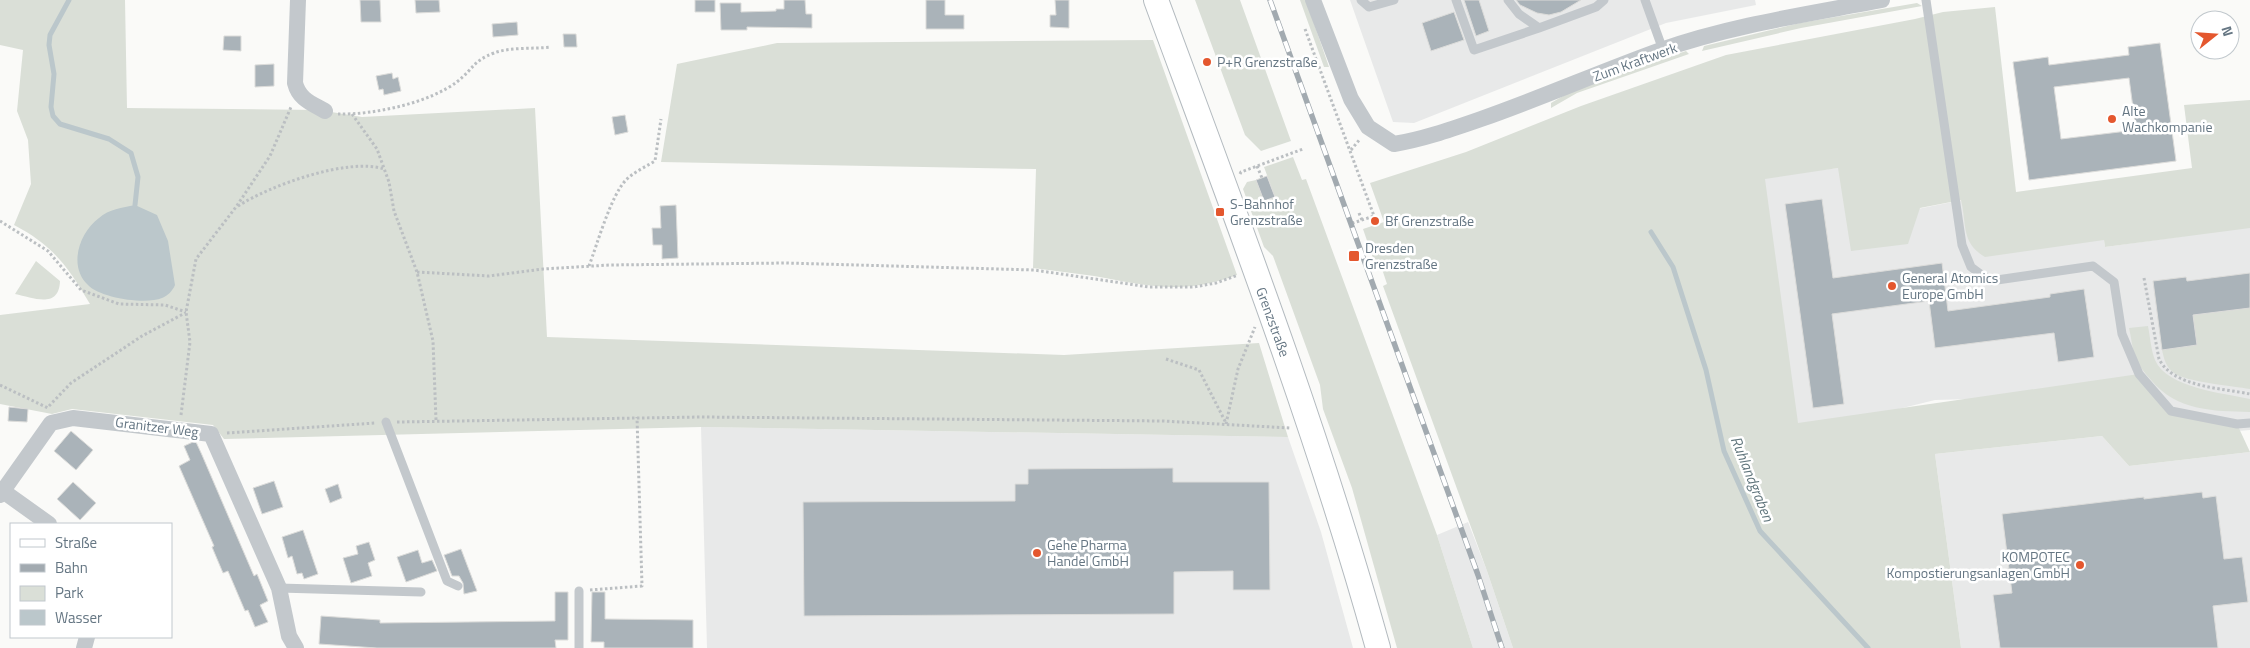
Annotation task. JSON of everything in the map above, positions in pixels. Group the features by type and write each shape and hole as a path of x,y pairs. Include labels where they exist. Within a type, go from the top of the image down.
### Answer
{"main road":[{"name":"Grenzstraße","path":"1156,0 1311,429 1362,588 1378,648"}],"street":[{"path":"298,0 294,83 297,92 304,99 325,111"},
{"name":"Zum Kraftwerk","path":"1313,0 1351,100 1368,127 1394,144 1420,140 1662,50 1742,29 1882,0"},
{"path":"48,523 1,491 50,415"},
{"name":"Granitzer Weg","path":"50,415 211,434 279,588 290,636 296,648"}],"lane":[{"path":"1361,0 1369,7 1394,0"},
{"path":"1456,0 1474,50 1596,7 1604,0"},
{"path":"1508,0 1520,14 1539,28"},
{"path":"1645,0 1662,50"},
{"path":"1926,0 1962,245 1971,267 1990,280 2093,266 2114,282 2122,334 2139,374 2171,411 2237,424 2250,423"},
{"path":"386,422 446,581 458,586"},
{"path":"279,588 421,592"},
{"path":"579,648 580,591"}],"path":[{"path":"1304,26 1374,216 1353,223"},
{"path":"325,111 352,114 381,110 433,95 458,80 477,61 496,52 551,47"},
{"path":"179,430 190,342 186,312 196,259 236,208 270,156 297,92"},
{"path":"352,114 377,149 394,211 417,272 433,341 436,420"},
{"path":"589,266 616,195 624,182 632,174 655,161 661,119"},
{"path":"1225,187 1237,183 1241,172 1304,149"},
{"path":"236,208 254,196 330,169 362,165 384,170"},
{"path":"1257,166 1262,178"},
{"path":"1359,213 1362,220"},
{"path":"0,221 48,251 80,290 119,304 165,305 186,312"},
{"path":"417,272 489,276 589,266 786,263 1034,270 1149,287 1194,287 1216,283 1254,268"},
{"path":"2144,278 2159,358 2163,367 2173,376 2187,381 2250,394"},
{"path":"1226,424 1238,369 1257,320 1267,306"},
{"path":"0,385 50,415 72,383 142,336 186,312"},
{"path":"1166,358 1199,370 1226,424"},
{"path":"580,591 642,586 637,417"},
{"path":"211,434 436,420 637,417 1153,421 1311,429"}],"shaded area":[{"path":"1350,0 1755,0 1756,5 1666,23 1414,123 1393,122"},
{"path":"1838,168 1873,218 1962,200 2104,240 2105,247 2250,227 2250,430 2215,433 2085,396 1935,400 1797,434 1761,176"},
{"path":"701,427 1288,437 1321,532 1353,648 707,648"},
{"path":"2102,436 2129,466 2250,452 2250,648 1961,648 1935,454"},
{"path":"1468,522 1513,648 1473,648 1437,535"}],"green space":[{"path":"0,0 125,0 127,108 319,110 362,117 535,108 547,337 1064,355 1259,343 1288,437 701,427 224,439 213,425 72,409 52,414 0,404 0,315 90,304 59,258 40,241 14,225 31,184 28,140 17,111 23,50 0,45"},
{"path":"1195,0 1240,0 1291,141 1261,151 1245,135"},
{"path":"1300,0 1306,0 1329,67 1324,67"},
{"path":"1917,3 1922,6 1801,28 1702,51 1704,46 1800,23"},
{"path":"1995,7 2016,192 2192,168 2184,105 2250,100 2250,228 2105,247 2104,240 1985,257 1977,252 1968,239 1961,200 1920,208 1908,244 1851,251 1838,168 1765,179 1798,423 2139,374 2171,411 2237,424 2250,452 2129,466 2102,436 1935,454 1961,648 1513,648 1487,571 1383,286 1387,284 1379,260 1374,261 1363,229 1384,222 1370,183 1466,152 1581,106 1726,55 1943,12"},
{"path":"1153,40 1237,275 1218,281 1183,287 1166,287 1033,268 1036,169 661,162 677,64 777,43"},
{"path":"1686,51 1689,54 1577,93 1551,108 1551,103 1575,89"},
{"path":"1293,157 1302,180 1306,179 1437,535 1473,648 1397,648 1352,488 1323,409 1320,385 1273,256 1264,247 1243,189 1247,182 1256,180 1264,201 1275,197 1264,167"},
{"path":"36,261 60,281 59,290 55,295 44,300 15,294"},
{"path":"2250,308 2250,389 2189,379 2174,373 2169,368 2162,350 2197,345 2193,315"},
{"path":"2148,326 2155,360 2161,369 2171,377 2197,388 2250,399 2250,412 2209,410 2196,407 2172,398 2161,390 2141,368 2133,351 2129,328"}],"water":[{"path":"135,205 157,215 168,241 175,285 166,296 155,300 124,299 102,294 88,285 78,269 78,250 81,241 92,224 116,209"}],"building":[{"path":"360,0 380,0 381,22 361,22"},
{"path":"415,0 439,0 440,12 416,13"},
{"path":"695,0 715,0 715,12 695,12"},
{"path":"784,0 805,0 806,14 812,14 812,28 747,27 747,30 721,30 720,3 741,3 741,12 776,11 776,9 784,9"},
{"path":"926,0 945,0 945,15 964,15 964,29 926,29"},
{"path":"1055,0 1069,0 1069,28 1050,27 1050,15 1056,15"},
{"path":"1464,0 1479,0 1489,31 1476,36"},
{"path":"1516,0 1581,0 1561,12 1549,15 1537,13 1520,5"},
{"path":"1454,12 1464,40 1431,51 1422,23"},
{"path":"517,22 518,35 493,37 492,24"},
{"path":"563,34 576,34 577,47 564,47"},
{"path":"224,36 241,36 241,51 223,50"},
{"path":"2160,43 2176,161 2029,180 2013,62 2048,57 2049,65 2129,55 2128,47","holes":["2129,78 2136,130 2061,139 2054,87"]},
{"path":"274,64 274,86 255,87 255,65"},
{"path":"392,73 393,79 398,77 401,91 384,95 383,89 379,90 376,76"},
{"path":"625,115 628,132 615,135 612,117"},
{"path":"1267,176 1275,197 1264,201 1256,180"},
{"path":"1822,199 1833,278 1942,263 1948,311 2050,297 2050,294 2084,289 2094,357 2058,362 2054,333 1935,348 1929,301 1832,314 1844,404 1813,408 1785,204"},
{"path":"676,205 678,258 662,259 662,245 653,245 652,228 661,228 660,206"},
{"path":"2250,273 2250,308 2193,315 2197,345 2162,350 2153,281 2186,277 2187,281"},
{"path":"9,407 28,409 27,422 8,421"},
{"path":"71,431 93,450 76,470 54,451"},
{"path":"196,442 254,576 257,574 268,601 260,605 268,622 255,627 248,610 245,611 228,571 223,573 212,547 214,546 179,466 190,460 184,446"},
{"name":"Gehe Pharma Handel GmbH","path":"1173,468 1173,482 1269,482 1270,590 1233,590 1233,571 1174,572 1174,614 804,616 803,502 1015,501 1015,484 1028,484 1028,469"},
{"path":"274,481 283,507 262,514 253,488"},
{"path":"73,482 96,503 80,520 57,499"},
{"path":"338,484 342,498 330,503 325,489"},
{"name":"KOMPOTEC Kompostierungsanlagen GmbH","path":"2202,492 2203,498 2216,496 2224,559 2242,557 2248,602 2213,606 2218,648 2000,648 1993,595 2012,593 2002,514"},
{"path":"303,530 318,574 304,579 302,573 297,574 292,556 288,558 282,537"},
{"path":"369,542 375,560 368,563 372,576 351,583 343,558 358,554 356,546"},
{"path":"461,549 477,591 464,594 463,583 459,576 452,576 444,555"},
{"path":"418,550 422,563 432,560 437,571 406,582 397,557"},
{"path":"555,592 568,592 568,640 555,640 556,648 377,648 319,644 321,616 380,620 380,623 555,621"},
{"path":"592,592 605,592 605,619 693,620 693,648 604,648 604,642 591,642"}],"waterway":[{"path":"69,0 50,35 49,45 54,74 51,107 53,116 60,124 109,139 131,153 138,177 135,205"},
{"name":"Ruhlandgraben","path":"1651,232 1673,267 1706,370 1724,451 1760,531 1868,648"}],"railway":[{"path":"1270,0 1478,575 1502,648"}],"place":[{"name":"P+R Grenzstraße","path":"1207,62"},
{"name":"Alte Wachkompanie","path":"2112,119"},
{"name":"S-Bahnhof Grenzstraße","path":"1220,212"},
{"name":"Bf Grenzstraße","path":"1375,221"},
{"name":"Dresden Grenzstraße","path":"1354,256"},
{"name":"General Atomics Europe GmbH","path":"1892,286"},
{"name":"Gehe Pharma Handel GmbH","path":"1037,553"},
{"name":"KOMPOTEC Kompostierungsanlagen GmbH","path":"2080,565"}]}
